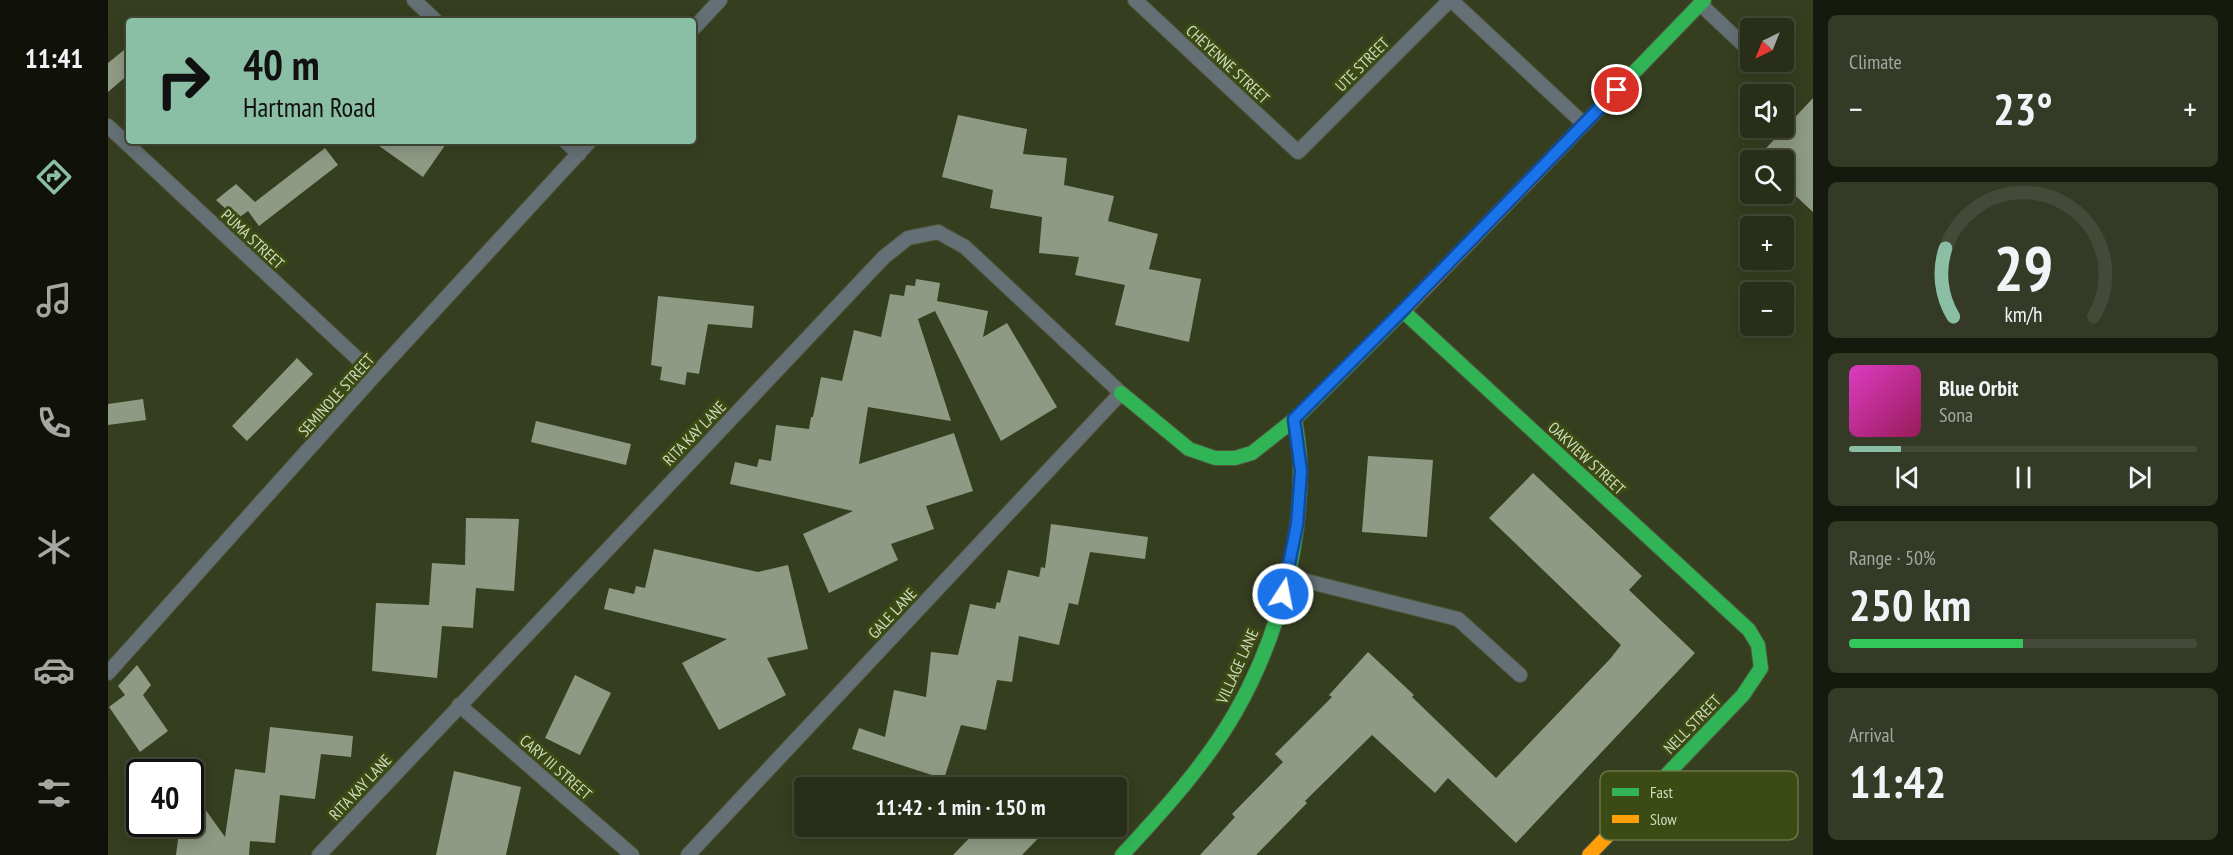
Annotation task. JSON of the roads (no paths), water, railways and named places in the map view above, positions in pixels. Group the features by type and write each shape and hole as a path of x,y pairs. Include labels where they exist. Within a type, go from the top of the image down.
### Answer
{"street":[{"path":"1121,393 1189,449 1215,458 1235,458 1252,453 1294,419 1402,311 1702,2"},
{"name":"OAKVIEW STREET","path":"1402,311 1749,630"},
{"name":"VILLAGE LANE","path":"1122,855 1158,818 1207,756 1236,711 1262,655 1283,594 1297,524 1301,471 1294,419"},
{"name":"NELL STREET","path":"1670,771 1743,695 1761,668 1758,645 1749,630"},
{"name":"NELL STREET","path":"1589,855 1603,840"}],"lane":[{"path":"414,0 433,18"},
{"path":"696,26 720,0"},
{"name":"CHEYENNE STREET","path":"1135,0 1298,152"},
{"path":"1451,0 1584,124"},
{"name":"UTE STREET","path":"1298,152 1451,0"},
{"path":"1702,2 1740,41"},
{"name":"PUMA STREET","path":"108,126 126,143"},
{"name":"PUMA STREET","path":"127,144 375,375"},
{"path":"568,144 579,154"},
{"name":"SEMINOLE STREET","path":"108,673 375,375 587,144"},
{"name":"RITA KAY LANE","path":"319,855 884,257 908,238 938,232 965,248 1121,393"},
{"name":"GALE LANE","path":"688,855 1121,393"},
{"path":"1286,576 1458,619 1520,675"},
{"name":"CARY III STREET","path":"459,705 632,855"}]}
